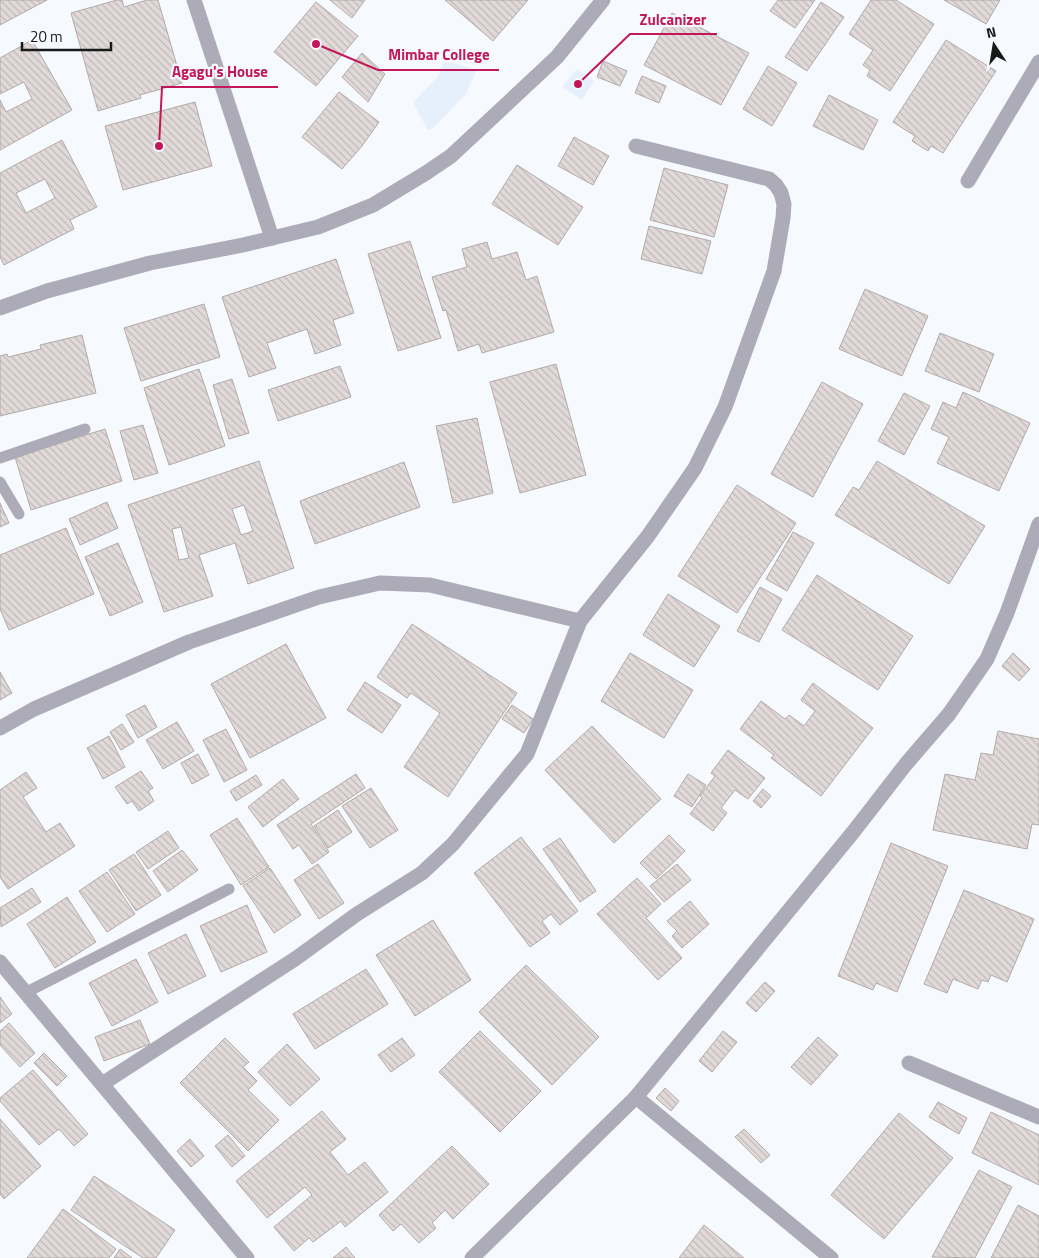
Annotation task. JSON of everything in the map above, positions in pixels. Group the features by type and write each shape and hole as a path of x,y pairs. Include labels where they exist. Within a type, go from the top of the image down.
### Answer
{"street":[{"path":"194,0 272,238"},
{"path":"0,308 47,291 150,263 318,227 373,204 451,156 557,57 603,0"},
{"path":"968,181 1039,62"},
{"path":"102,1084 295,959 357,914 422,873 453,844 527,754 580,621 648,536 695,468 724,407 774,270 784,218 784,204 781,193 769,179 636,146"},
{"path":"472,1258 636,1097 854,831 906,764 949,714 987,659 1007,613 1039,524"},
{"path":"0,728 34,709 189,642 320,596 380,582 430,585 580,621"},
{"path":"0,962 246,1258"},
{"path":"909,1063 1039,1117"},
{"path":"636,1097 831,1258"}],"lane":[{"path":"0,458 85,429"},
{"path":"0,482 19,514"},
{"path":"25,993 229,889"}],"shaded area":[{"path":"444,60 477,70 465,95 433,128 428,130 413,103 439,75"},
{"path":"577,69 594,80 582,100 562,87"}],"building":[{"path":"0,0 47,0 0,25"},
{"path":"122,0 124,7 147,0 158,0 182,83 140,95 141,98 98,111 71,13"},
{"path":"330,0 365,0 352,18"},
{"path":"445,0 528,0 493,41"},
{"path":"778,0 815,0 795,28 770,11"},
{"path":"871,0 896,0 934,24 890,91 867,76 870,70 863,65 873,50 849,34"},
{"path":"944,0 1000,0 986,24"},
{"path":"316,2 358,36 316,86 274,52"},
{"path":"821,2 844,17 807,71 785,57"},
{"path":"672,13 749,53 721,105 644,65"},
{"path":"32,40 72,110 0,150 0,100 6,112 32,99 24,82 0,94 0,58"},
{"path":"946,40 996,71 943,153 931,146 928,151 912,141 915,136 893,122"},
{"path":"362,53 385,74 368,102 342,77"},
{"path":"603,61 627,71 620,86 597,77"},
{"path":"768,66 797,83 772,126 743,109"},
{"path":"642,76 666,86 659,103 635,93"},
{"path":"339,92 379,122 342,169 302,137"},
{"path":"829,95 878,120 863,150 813,126"},
{"path":"195,102 212,166 123,190 105,126"},
{"path":"574,137 609,156 593,185 558,166"},
{"path":"62,140 97,207 70,220 74,229 4,265 0,257 0,173","holes":["45,179 55,198 26,213 16,193"]},
{"path":"517,165 583,207 558,245 492,204"},
{"path":"664,168 728,185 714,237 650,220"},
{"path":"649,226 711,241 702,274 641,259"},
{"path":"410,241 441,338 398,351 368,254"},
{"path":"487,242 492,259 517,252 526,280 537,276 554,332 482,353 479,344 458,351 446,310 443,311 432,277 467,267 462,249"},
{"path":"336,259 354,313 333,320 341,345 315,354 307,329 267,343 276,368 249,377 222,297"},
{"path":"865,289 928,316 902,376 839,349"},
{"path":"204,304 220,357 141,381 124,328"},
{"path":"940,333 994,354 979,392 925,371"},
{"path":"82,335 96,393 0,416 0,356 7,354 8,357 41,349 40,345"},
{"path":"556,364 586,475 520,493 490,382"},
{"path":"340,366 351,397 278,421 268,390"},
{"path":"199,369 225,446 169,465 144,388"},
{"path":"232,379 249,433 229,439 213,385"},
{"path":"822,382 863,404 813,497 771,474"},
{"path":"963,392 1030,423 999,491 937,463 949,437 931,429 943,402 956,408"},
{"path":"904,393 930,406 904,455 878,441"},
{"path":"477,418 493,493 453,503 436,426"},
{"path":"143,425 158,473 134,480 120,431"},
{"path":"105,429 122,481 31,510 15,457"},
{"path":"259,461 294,568 248,584 235,543 199,555 213,596 164,612 128,505","holes":["244,505 253,531 241,535 232,509","181,527 189,558 179,560 172,529"]},
{"path":"877,461 985,526 949,584 835,515 853,487 859,490"},
{"path":"404,462 420,507 315,544 300,501"},
{"path":"737,485 796,523 737,613 678,576"},
{"path":"107,502 118,528 80,545 69,519"},
{"path":"0,503 9,523 0,527"},
{"path":"66,528 94,594 9,630 0,609 0,555"},
{"path":"793,532 814,543 787,591 766,579"},
{"path":"118,543 143,602 110,616 85,557"},
{"path":"817,575 913,636 878,690 782,630"},
{"path":"760,587 782,599 759,642 737,631"},
{"path":"668,594 720,626 694,667 643,635"},
{"path":"412,624 517,693 448,797 404,767 440,713 411,693 407,698 377,677"},
{"path":"286,644 326,718 250,758 211,684"},
{"path":"630,653 693,690 664,738 601,701"},
{"path":"1013,653 1030,669 1019,681 1002,666"},
{"path":"0,672 12,693 0,700"},
{"path":"365,682 401,705 382,733 347,710"},
{"path":"813,683 873,728 821,796 771,758 774,755 740,729 761,701 785,719 789,715 804,726 815,711 801,700"},
{"path":"145,705 157,727 138,738 126,715"},
{"path":"512,705 533,719 524,733 502,719"},
{"path":"177,722 194,751 163,769 146,740"},
{"path":"122,724 134,742 121,750 110,732"},
{"path":"592,726 661,799 614,843 545,770"},
{"path":"226,729 247,770 224,782 203,740"},
{"path":"998,731 1039,739 1039,825 1032,824 1027,849 933,830 945,774 975,780 981,753 993,755"},
{"path":"109,736 125,767 103,779 87,748"},
{"path":"728,750 765,778 748,799 735,790 721,808 727,813 713,831 690,814 702,798 700,796 715,776 711,773"},
{"path":"198,754 209,775 192,784 181,763"},
{"path":"141,771 153,788 148,791 154,801 139,811 132,801 127,804 115,787"},
{"path":"26,772 37,788 23,797 46,832 60,823 75,846 8,889 0,877 0,790"},
{"path":"356,774 365,788 311,824 329,852 312,864 299,845 293,849 277,825"},
{"path":"688,774 706,785 692,807 674,796"},
{"path":"256,775 262,785 236,801 230,791"},
{"path":"283,779 299,799 263,827 248,807"},
{"path":"371,788 398,830 370,848 342,806"},
{"path":"763,789 771,796 761,808 753,801"},
{"path":"338,810 352,832 328,848 314,826"},
{"path":"237,818 269,867 241,885 210,835"},
{"path":"168,831 179,848 148,869 136,852"},
{"path":"669,835 685,851 656,879 640,863"},
{"path":"521,837 578,911 560,925 551,914 542,921 550,933 530,947 474,873"},
{"path":"560,838 596,891 580,902 543,849"},
{"path":"891,843 948,866 897,992 876,983 873,990 838,976"},
{"path":"182,850 198,870 168,892 153,871"},
{"path":"134,854 161,895 136,911 109,870"},
{"path":"318,864 344,903 319,919 294,880"},
{"path":"677,864 691,880 664,902 650,886"},
{"path":"270,868 301,915 274,933 243,886"},
{"path":"107,872 135,914 107,932 79,891"},
{"path":"637,878 661,904 646,918 682,958 658,980 597,914"},
{"path":"32,888 41,902 1,927 0,908"},
{"path":"964,890 1034,919 1007,982 991,975 988,982 982,980 978,989 953,979 947,993 924,984"},
{"path":"67,897 96,942 55,968 27,924"},
{"path":"690,901 709,924 682,948 672,936 677,931 667,921"},
{"path":"247,905 267,952 221,972 200,926"},
{"path":"433,920 471,980 415,1016 376,955"},
{"path":"186,934 206,976 168,994 148,953"},
{"path":"136,959 158,1002 112,1026 89,983"},
{"path":"526,965 599,1037 552,1085 479,1012"},
{"path":"366,969 388,1004 315,1049 293,1014"},
{"path":"765,982 775,991 756,1012 746,1003"},
{"path":"0,997 12,1014 0,1023"},
{"path":"140,1020 150,1044 104,1061 95,1037"},
{"path":"9,1023 35,1053 20,1067 0,1045 0,1031"},
{"path":"480,1031 541,1091 500,1132 439,1072"},
{"path":"723,1031 737,1042 712,1072 699,1061"},
{"path":"818,1037 838,1055 811,1085 791,1067"},
{"path":"225,1038 249,1062 243,1067 257,1081 248,1090 279,1120 248,1151 180,1083"},
{"path":"402,1038 415,1055 391,1072 378,1055"},
{"path":"287,1044 320,1079 290,1106 258,1072"},
{"path":"44,1053 67,1076 57,1086 34,1063"},
{"path":"33,1070 88,1134 74,1146 59,1129 39,1145 0,1101 0,1098"},
{"path":"665,1088 679,1101 671,1111 656,1098"},
{"path":"938,1102 967,1118 959,1134 929,1117"},
{"path":"322,1111 346,1139 330,1152 348,1175 365,1162 388,1192 345,1227 341,1221 313,1242 309,1238 294,1251 274,1227 312,1195 305,1187 267,1218 236,1181"},
{"path":"991,1112 1039,1135 1039,1185 972,1153"},
{"path":"899,1113 953,1158 884,1239 831,1195"},
{"path":"0,1119 41,1166 4,1199 0,1194"},
{"path":"744,1129 770,1155 761,1163 735,1137"},
{"path":"228,1135 245,1156 232,1167 215,1146"},
{"path":"190,1139 204,1156 191,1167 177,1151"},
{"path":"452,1146 489,1184 453,1219 445,1210 432,1223 436,1228 419,1243 401,1224 393,1231 379,1215"},
{"path":"979,1170 1012,1187 975,1258 932,1257"},
{"path":"94,1176 175,1230 156,1258 143,1258 71,1210"},
{"path":"1018,1205 1039,1216 1039,1258 991,1258"},
{"path":"63,1209 116,1249 109,1258 27,1258"},
{"path":"704,1225 744,1258 679,1258"},
{"path":"346,1247 355,1258 333,1258"},
{"path":"120,1249 132,1258 114,1258"}],"place":[{"name":"Mimbar College","path":"316,44"},
{"name":"Zulcanizer","path":"578,84"},
{"name":"Agagu's House","path":"159,146"}]}
